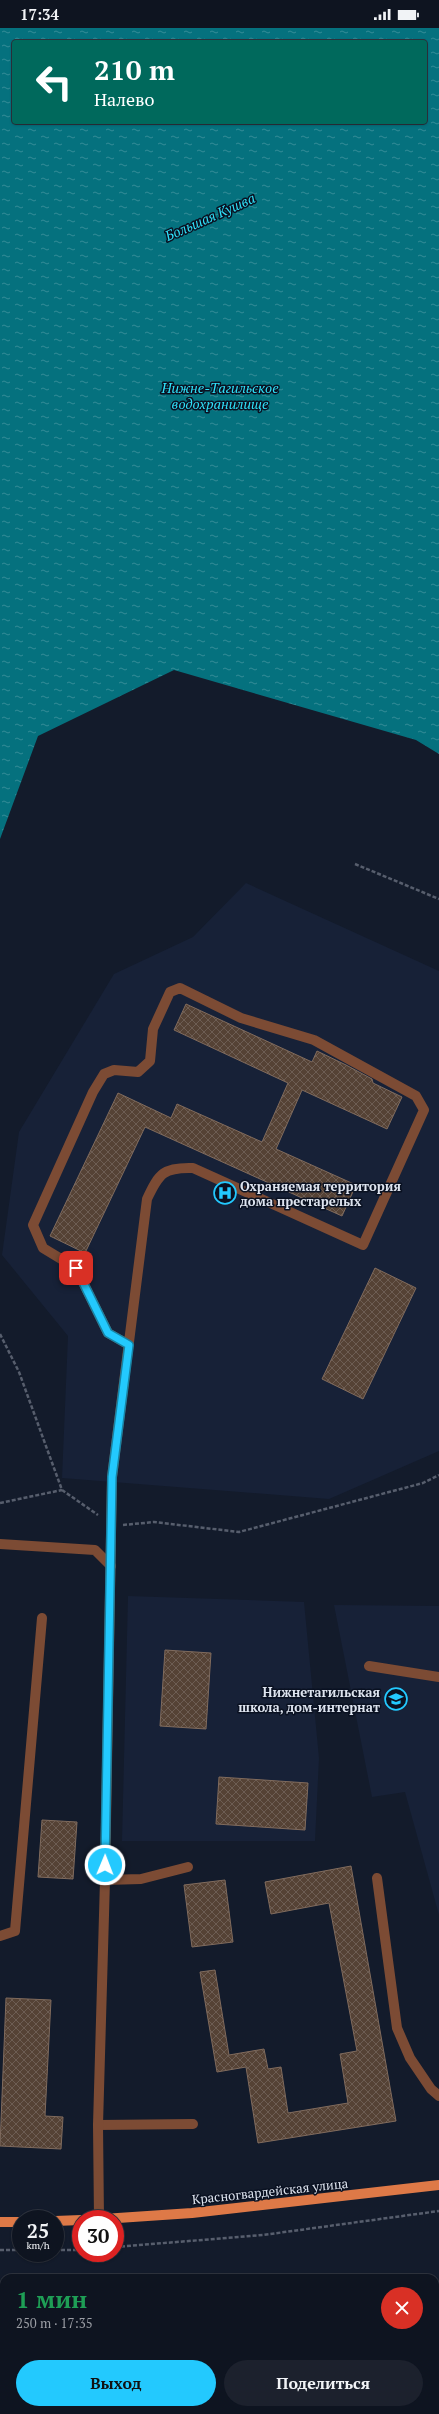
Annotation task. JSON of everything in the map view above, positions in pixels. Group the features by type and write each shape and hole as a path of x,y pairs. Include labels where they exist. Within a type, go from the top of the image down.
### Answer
{"main road":[{"name":"Красногвардейская улица","path":"124,2218 192,2213 439,2185"},
{"path":"0,2222 12,2222"}],"street":[{"path":"99,2210 98,2125 105,1880 112,1477 129,1345 147,1199 157,1178 175,1168 193,1168 363,1245 424,1110 416,1096 314,1040 240,1018 180,988 170,992 153,1029 150,1061 138,1072 114,1070 104,1074 93,1092 33,1225 43,1248 76,1268 108,1333 129,1345"},
{"path":"0,1544 94,1550 110,1566"},
{"path":"0,1936 15,1931 42,1618"},
{"path":"369,1666 439,1677"},
{"path":"105,1880 141,1878 188,1867"},
{"path":"377,1878 397,2028 410,2058 431,2089 439,2096"},
{"path":"98,2125 193,2124"}],"path":[{"path":"355,864 439,899"},
{"path":"0,1334 19,1372 62,1490 112,1526 154,1522 240,1532 423,1483 439,1475"},
{"path":"0,1503 62,1490"},
{"path":"124,2246 263,2235 439,2211"},
{"path":"0,2250 12,2250"}],"shaded area":[{"name":"Охраняемая территория дома престарелых","path":"246,883 439,971 439,1451 329,1499 62,1478 68,1336 2,1255 19,1132 114,974 193,937"},
{"path":"128,1596 304,1602 319,1758 315,1841 122,1841"},
{"name":"Нижнетагильская школа, дом-интернат","path":"334,1605 439,1606 439,1915 405,1792 372,1797"}],"water":[{"name":"Нижне-Тагильское водохранилище","path":"0,28 439,28 439,754 416,740 174,670 38,736 0,839"}],"building":[{"path":"186,1004 312,1062 317,1051 372,1079 373,1083 402,1097 387,1129 302,1090 276,1149 356,1185 342,1216 145,1127 85,1253 50,1236 118,1093 171,1118 177,1104 262,1142 288,1083 174,1030"},
{"path":"375,1268 416,1288 363,1399 322,1379"},
{"path":"165,1650 211,1653 206,1729 160,1726"},
{"path":"219,1777 308,1783 305,1830 216,1824"},
{"path":"42,1820 77,1822 73,1879 38,1877"},
{"path":"351,1866 396,2121 258,2143 246,2067 217,2072 200,1972 215,1970 229,2055 264,2049 268,2069 281,2067 288,2113 348,2103 340,2054 357,2051 329,1903 271,1914 265,1882"},
{"path":"225,1880 233,1942 192,1947 184,1885"},
{"path":"6,1998 51,2000 45,2116 63,2117 61,2149 0,2146"}],"place":[{"name":"Охраняемая территория дома престарелых","path":"225,1193"},
{"name":"Нижнетагильская школа, дом-интернат","path":"396,1699"}],"route":[{"path":"76,1268 108,1333 129,1345 112,1477 105,1865"}],"water label":[{"name":"Большая Кушва","path":"210,217"}]}
